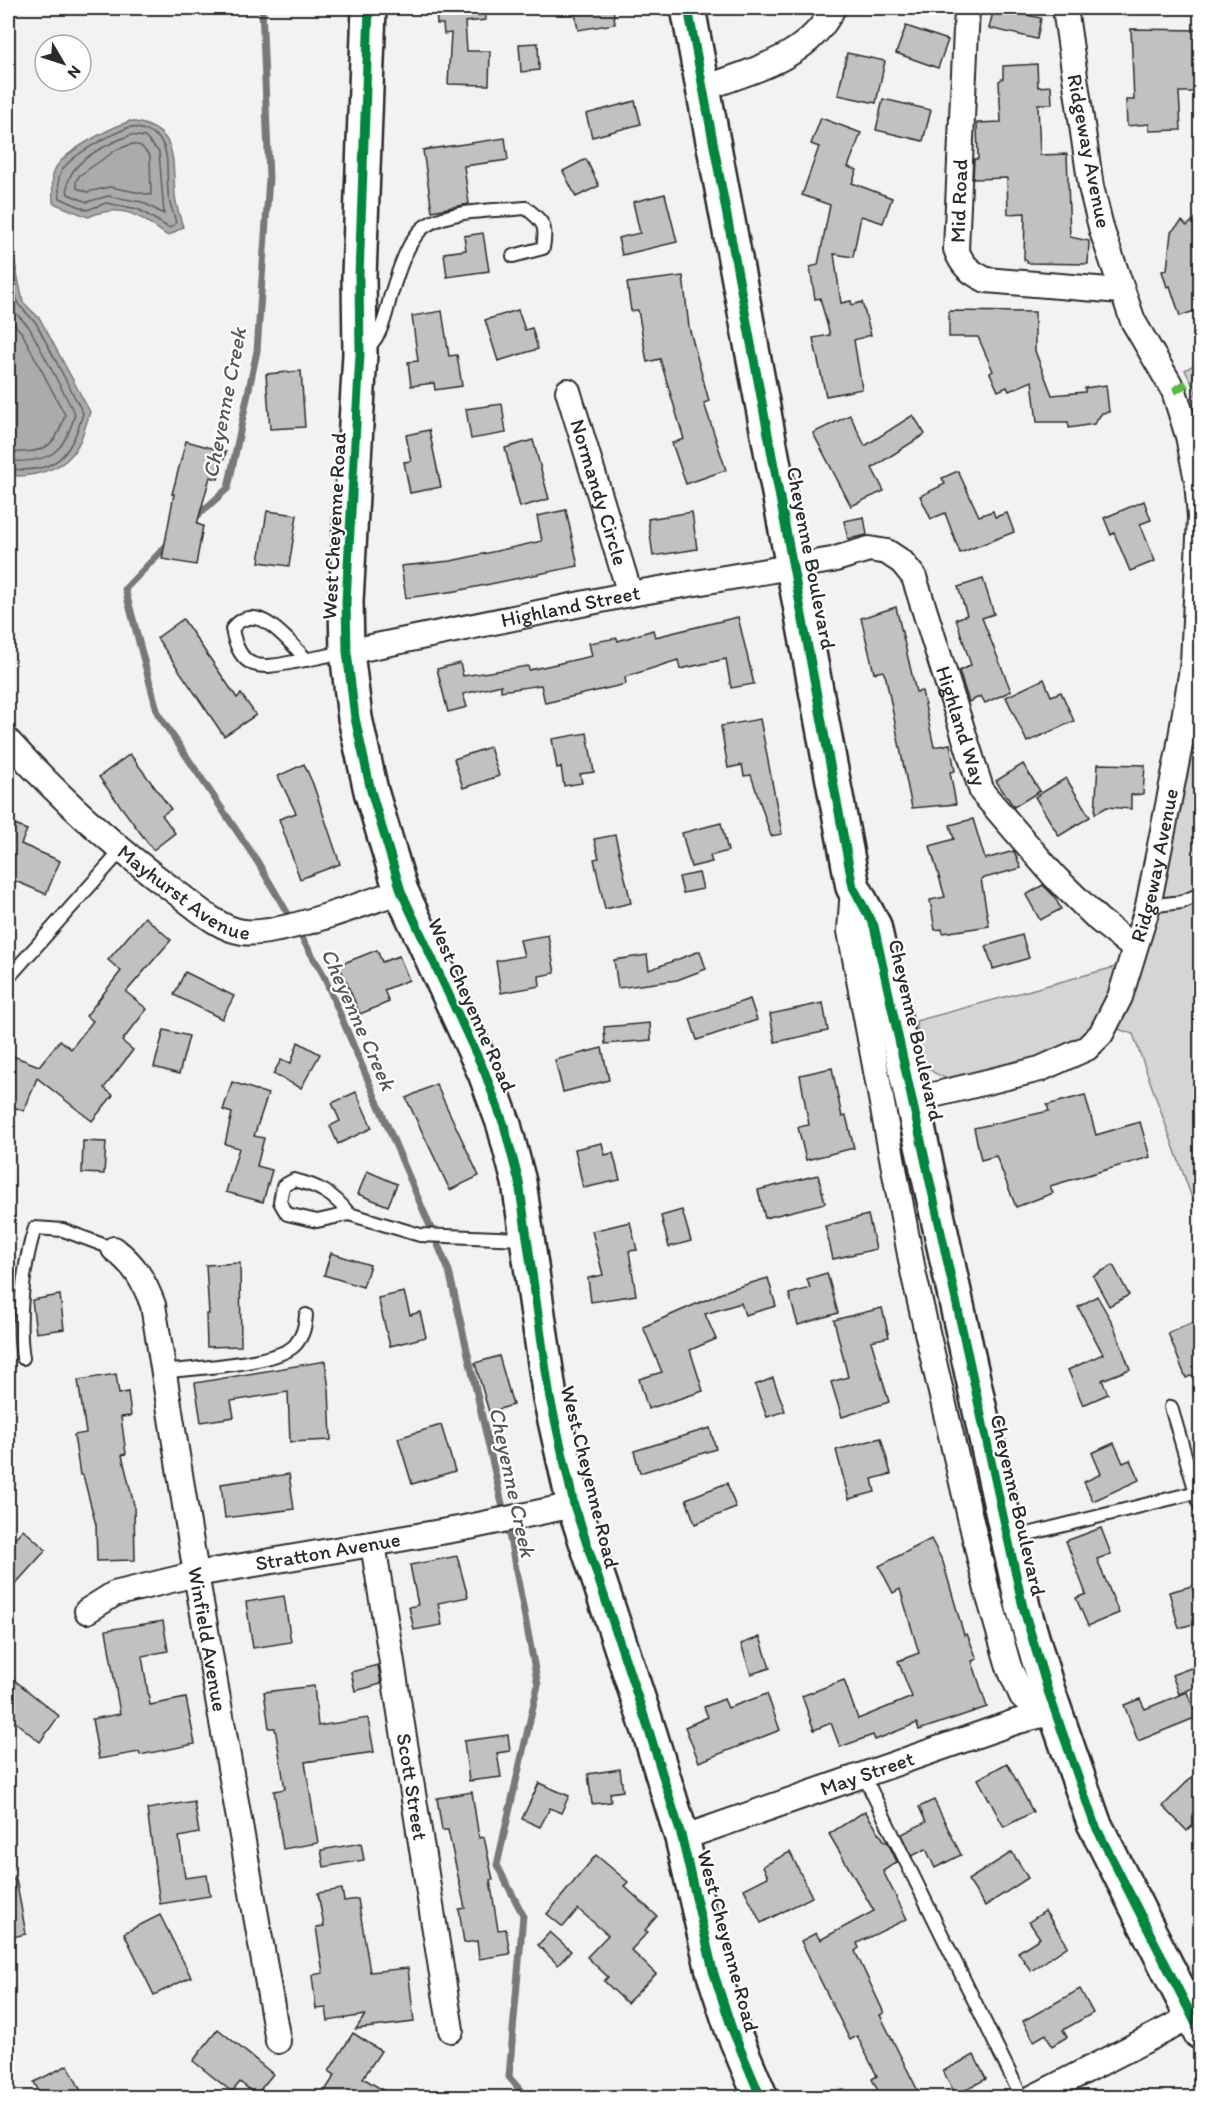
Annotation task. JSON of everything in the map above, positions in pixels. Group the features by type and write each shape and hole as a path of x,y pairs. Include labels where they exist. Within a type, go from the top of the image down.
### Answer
{"street":[{"name":"West Cheyenne Road","path":"369,8 358,276 360,354 346,602 347,652 355,718 369,781 401,891 494,1097 519,1182 550,1398 574,1505 682,1838 713,1971 732,2029 760,2097"},
{"name":"Cheyenne Boulevard","path":"688,8 795,566 853,887 850,931 911,1264 987,1590 1009,1667 1022,1696 1033,1706 1055,1711"},
{"path":"705,88 791,54 825,25 833,8"},
{"name":"Mid Road","path":"967,8 956,249 961,263 973,274 986,280 1121,291"},
{"name":"Ridgeway Avenue","path":"914,1100 1040,1069 1087,1048 1101,1034 1112,1016 1148,906 1179,750 1192,662 1200,517 1197,480 1174,391 1133,321 1121,291 1091,187 1065,8"},
{"name":"Normandy Circle","path":"568,391 630,594"},
{"name":"Highland Way","path":"795,566 832,560 869,549 887,552 902,562 914,577 982,792 1055,877 1100,920 1133,947"},
{"name":"Highland Street","path":"347,652 630,594 795,566"},
{"name":"Mayhurst Avenue","path":"8,741 49,786 121,851 222,925 242,932 280,929 401,891"},
{"name":"Cheyenne Boulevard","path":"853,887 874,926 914,1100 1023,1607 1055,1711 1094,1823 1196,2024"},
{"name":"Winfield Avenue","path":"114,1249 128,1260 143,1278 153,1305 196,1574 278,2041"},
{"name":"Stratton Avenue","path":"87,1611 114,1594 196,1574 373,1544 574,1505"},
{"name":"Scott Street","path":"373,1544 451,2030"},
{"name":"May Street","path":"682,1838 1016,1722 1055,1711"},
{"path":"1032,2097 1196,2024"}],"lane":[{"path":"360,354 373,342 386,317 396,277 410,245 425,226 451,216 526,208 540,219 546,232 543,248 513,256"},
{"path":"307,660 273,626 259,619 248,618 237,623 232,629 235,646 256,666 266,668 307,660 347,652"},
{"path":"8,978 121,851"},
{"path":"1148,906 1182,902 1200,894"},
{"path":"349,1214 338,1199 319,1186 294,1180 283,1186 280,1202 287,1214 316,1221 349,1214 420,1235 527,1239"},
{"path":"23,1358 20,1320 29,1247 35,1228 63,1230 114,1249"},
{"path":"164,1372 275,1358 294,1347 304,1332 306,1315"},
{"path":"1172,1407 1200,1506"},
{"path":"1007,1540 1197,1492"},
{"path":"864,1776 1022,2097"}],"shaded area":[{"path":"1200,361 1200,449 1190,402 1196,392 1185,370"},
{"path":"1200,683 1200,1220 1133,1034 1097,1022 1066,1047 1047,1055 947,1078 937,1075 925,1064 920,1049 916,1021 1115,967 1144,963 1166,876"}],"water":[{"path":"130,121 157,130 165,137 169,146 178,211 183,227 168,236 130,213 111,211 88,217 53,203 53,174 64,158 86,142"},
{"path":"8,231 23,302 40,319 90,412 78,445 67,460 48,470 22,476 8,474"}],"building":[{"path":"436,8 485,8 486,20 465,22 467,51 490,51 489,85 448,84 451,33 444,34 443,24 437,24"},
{"path":"574,8 613,8 615,24 578,30"},
{"path":"994,8 1041,18 1037,39 989,28"},
{"path":"906,26 948,40 938,68 896,53"},
{"path":"1131,29 1200,30 1200,92 1179,92 1181,130 1149,131 1149,124 1127,126 1126,100 1134,100"},
{"path":"538,43 539,70 521,72 519,44"},
{"path":"847,53 885,61 876,103 838,95"},
{"path":"1037,64 1038,87 1051,86 1052,104 1038,104 1040,155 1067,154 1070,237 1089,241 1088,264 1027,263 1027,260 1024,260 1025,213 1008,214 1007,178 973,179 974,159 978,159 977,123 1001,122 999,81 1003,78 1003,66"},
{"path":"883,99 931,110 923,141 876,130"},
{"path":"635,101 641,124 592,137 586,114"},
{"path":"821,118 861,133 848,167 857,170 852,183 892,198 883,223 861,216 853,257 834,254 841,303 851,301 852,305 862,302 871,335 854,340 862,389 826,396 813,338 830,335 820,298 815,299 810,267 818,265 830,205 802,195 819,147 811,144"},
{"path":"505,138 508,160 464,166 469,204 432,211 423,150"},
{"path":"586,159 599,186 576,197 563,171"},
{"path":"665,194 677,242 622,255 618,238 640,233 633,202"},
{"path":"1200,214 1200,309 1180,316 1170,286 1167,287 1162,271 1167,270 1171,232 1182,221 1187,226"},
{"path":"483,233 489,271 447,277 444,253 466,250 464,236"},
{"path":"683,276 689,327 709,401 704,403 726,470 686,484 672,443 684,439 660,359 647,362 638,310 631,311 627,283"},
{"path":"518,310 525,330 532,328 538,349 498,361 485,320"},
{"path":"442,311 449,356 457,355 462,386 435,390 434,383 411,386 408,362 418,361 412,316"},
{"path":"949,311 1035,312 1035,351 1052,395 1085,392 1085,388 1106,385 1109,412 1102,413 1094,424 1069,428 1068,422 1037,422 1032,381 1009,391 1007,387 998,391 990,373 993,371 978,337 949,337"},
{"path":"301,371 305,427 270,429 266,374"},
{"path":"502,404 506,433 471,439 466,409"},
{"path":"850,415 865,446 913,415 925,434 872,468 884,491 851,506 813,433"},
{"path":"429,430 441,487 410,493 404,462 411,461 406,435"},
{"path":"533,440 549,499 520,507 505,448"},
{"path":"186,441 226,452 218,479 210,477 197,524 203,526 196,565 162,559 174,494 172,494"},
{"path":"958,471 979,516 993,511 995,517 1007,513 1014,532 960,553 945,513 931,519 920,496 945,484 942,478"},
{"path":"1144,501 1151,520 1140,524 1155,561 1130,571 1114,533 1111,535 1104,518"},
{"path":"566,510 578,566 456,591 406,598 401,566 451,561 542,541 537,516"},
{"path":"267,511 297,515 289,566 259,562"},
{"path":"692,512 697,549 653,556 648,519"},
{"path":"864,517 867,535 848,539 844,521"},
{"path":"983,579 994,614 982,618 1011,691 985,703 981,696 969,702 959,671 971,665 956,619 967,615 958,587"},
{"path":"896,607 916,692 922,691 934,747 950,744 955,771 950,772 956,804 912,808 886,678 883,671 874,673 861,618"},
{"path":"738,617 754,684 731,688 726,659 680,669 678,660 625,677 626,684 545,703 541,685 501,691 501,685 463,694 467,707 448,712 437,669 460,663 463,676 528,666 529,670 592,656 589,643 617,638 618,641 653,630 655,637"},
{"path":"183,619 237,698 241,694 256,715 224,736 157,638"},
{"path":"1044,679 1051,696 1061,692 1074,721 1027,742 1006,697"},
{"path":"760,719 782,834 771,836 751,775 744,776 742,765 728,768 721,726"},
{"path":"587,733 594,772 580,774 582,783 564,786 561,767 557,768 552,739"},
{"path":"490,747 499,776 463,788 454,759"},
{"path":"130,754 171,809 162,815 175,833 153,850 99,777"},
{"path":"304,764 340,864 300,879 279,819 296,813 278,776"},
{"path":"1023,764 1040,791 1014,807 996,781"},
{"path":"1098,764 1145,765 1143,794 1131,795 1131,809 1107,807 1095,814"},
{"path":"1066,778 1090,817 1059,836 1035,797"},
{"path":"973,819 985,859 1014,851 1021,868 981,879 989,926 943,933 942,929 935,930 930,900 945,897 930,846 954,839 950,825"},
{"path":"8,822 27,830 21,844 60,861 46,894 8,878"},
{"path":"721,823 728,851 710,856 712,862 691,867 682,833"},
{"path":"615,835 631,903 605,909 594,859 599,858 594,839"},
{"path":"699,873 703,889 683,893 679,877"},
{"path":"1043,885 1054,896 1061,909 1040,920 1026,895"},
{"path":"145,917 171,940 126,992 147,1009 122,1041 133,1050 104,1088 113,1095 92,1121 37,1078 24,1111 8,1105 8,1054 39,1066 60,1040 71,1049 93,1021 86,1016 121,971 108,960"},
{"path":"548,935 555,973 539,976 540,986 501,993 496,961 524,956 520,940"},
{"path":"1022,935 1029,958 993,969 986,946"},
{"path":"377,950 382,962 399,956 409,980 384,990 389,1002 360,1014 339,965"},
{"path":"700,951 706,969 677,980 618,988 614,960 647,955 649,970"},
{"path":"185,972 234,996 222,1019 174,995"},
{"path":"750,999 757,1020 697,1040 690,1019"},
{"path":"823,1003 828,1031 775,1042 770,1014"},
{"path":"650,1023 651,1040 605,1044 604,1027"},
{"path":"164,1030 189,1036 179,1074 154,1067"},
{"path":"298,1042 320,1054 301,1088 273,1074 281,1060 291,1063"},
{"path":"602,1048 609,1080 563,1092 555,1060"},
{"path":"832,1068 842,1117 846,1116 854,1148 806,1160 798,1127 809,1125 800,1075"},
{"path":"232,1082 268,1094 254,1136 264,1138 257,1166 272,1170 263,1202 226,1192 239,1148 225,1144 232,1113 223,1110"},
{"path":"436,1084 479,1176 450,1190 406,1098"},
{"path":"356,1092 372,1128 338,1144 330,1126 340,1121 332,1103"},
{"path":"1085,1095 1096,1135 1140,1122 1150,1157 1050,1186 1053,1193 1016,1207 996,1156 981,1160 974,1128 1049,1111 1047,1105"},
{"path":"83,1141 106,1142 104,1174 82,1173"},
{"path":"602,1143 605,1155 613,1153 620,1180 583,1188 575,1149"},
{"path":"367,1171 397,1184 388,1206 358,1194"},
{"path":"818,1175 825,1203 765,1218 758,1190"},
{"path":"682,1210 691,1241 669,1247 661,1216"},
{"path":"868,1215 876,1249 833,1259 825,1226"},
{"path":"630,1222 637,1250 629,1251 636,1295 591,1302 588,1278 603,1275 592,1231"},
{"path":"331,1253 370,1265 363,1287 324,1275"},
{"path":"240,1263 241,1346 207,1347 206,1314 209,1314 206,1265"},
{"path":"1113,1265 1129,1295 1109,1306 1093,1276"},
{"path":"827,1273 838,1313 798,1325 789,1294 810,1288 807,1279"},
{"path":"768,1278 776,1306 745,1315 741,1303 705,1314 716,1339 690,1350 703,1391 648,1409 639,1379 662,1372 643,1327 731,1289"},
{"path":"404,1292 410,1315 420,1312 426,1337 390,1346 378,1298"},
{"path":"60,1295 64,1329 36,1333 32,1300"},
{"path":"1097,1296 1113,1324 1130,1369 1102,1380 1108,1394 1083,1405 1068,1370 1103,1354 1078,1307"},
{"path":"882,1308 889,1337 871,1341 889,1402 842,1417 831,1382 848,1377 834,1320"},
{"path":"1196,1321 1200,1332 1200,1372 1186,1378 1168,1333"},
{"path":"499,1356 513,1405 489,1412 475,1363"},
{"path":"325,1361 329,1389 331,1440 290,1442 288,1392 231,1401 234,1417 201,1422 195,1383"},
{"path":"116,1374 119,1394 128,1392 131,1416 121,1417 126,1454 122,1455 134,1505 135,1560 97,1561 96,1525 83,1475 80,1475 74,1435 86,1433 78,1380"},
{"path":"773,1378 785,1411 767,1417 755,1385"},
{"path":"441,1425 455,1471 412,1484 398,1438"},
{"path":"710,1428 716,1449 640,1473 634,1451"},
{"path":"881,1438 891,1474 872,1479 875,1492 849,1499 836,1450"},
{"path":"1114,1443 1123,1463 1130,1460 1139,1480 1093,1501 1084,1482 1101,1474 1092,1453"},
{"path":"289,1474 294,1509 225,1518 221,1484"},
{"path":"727,1483 736,1508 695,1524 686,1499"},
{"path":"1101,1528 1111,1554 1097,1559 1119,1613 1088,1626 1076,1598 1086,1594 1066,1541"},
{"path":"23,1529 46,1550 8,1592 8,1546"},
{"path":"931,1539 943,1562 964,1635 967,1634 977,1659 972,1661 987,1707 919,1730 917,1723 875,1740 873,1735 840,1747 831,1723 814,1730 802,1696 844,1680 858,1719 912,1697 898,1661 919,1653 900,1589 893,1593 879,1566"},
{"path":"457,1556 468,1597 438,1603 442,1625 414,1630 409,1607 418,1605 410,1565"},
{"path":"1192,1586 1200,1622 1179,1628 1169,1592"},
{"path":"284,1596 291,1642 253,1648 246,1602"},
{"path":"163,1621 168,1651 142,1656 150,1705 186,1698 195,1744 140,1755 139,1752 99,1759 92,1719 120,1714 106,1630"},
{"path":"760,1637 770,1668 751,1674 741,1644"},
{"path":"378,1665 381,1684 355,1691 351,1672"},
{"path":"1196,1666 1200,1685 1179,1694 1172,1675"},
{"path":"8,1675 59,1716 40,1742 8,1716"},
{"path":"314,1686 318,1726 368,1718 374,1752 305,1762 318,1843 283,1849 274,1791 285,1789 275,1728 269,1728 264,1692"},
{"path":"1187,1692 1197,1717 1138,1741 1124,1705 1140,1699 1145,1709"},
{"path":"767,1694 780,1730 699,1762 685,1727 708,1717 704,1707 724,1699 728,1708"},
{"path":"508,1735 510,1751 497,1753 501,1777 469,1781 464,1741"},
{"path":"1007,1763 1033,1812 1004,1827 978,1779"},
{"path":"620,1769 623,1791 610,1793 611,1802 592,1804 588,1774"},
{"path":"1200,1769 1200,1818 1187,1831 1163,1806"},
{"path":"539,1783 569,1796 561,1813 550,1808 540,1827 522,1819"},
{"path":"472,1792 479,1838 484,1837 493,1880 490,1880 498,1930 506,1929 510,1954 479,1959 477,1941 464,1943 459,1909 465,1908 448,1830 442,1830 437,1798"},
{"path":"934,1800 961,1855 935,1868 926,1849 912,1856 902,1834 926,1822 919,1807"},
{"path":"194,1801 199,1833 179,1837 185,1878 207,1875 210,1896 160,1904 147,1809"},
{"path":"865,1811 885,1842 887,1841 897,1862 883,1871 907,1919 857,1943 859,1948 855,1951 884,2013 880,2015 921,2097 881,2097 872,2079 877,2076 857,2036 850,2040 801,1941 816,1933 820,1940 874,1911 829,1834"},
{"path":"361,1843 364,1860 324,1867 321,1850"},
{"path":"790,1852 812,1897 761,1923 744,1889 768,1877 763,1866"},
{"path":"1012,1852 1028,1878 985,1906 968,1880"},
{"path":"596,1855 628,1882 624,1886 657,1916 645,1930 648,1932 631,1950 656,1974 627,2003 604,1981 608,1977 587,1957 608,1935 578,1909 563,1927 547,1914"},
{"path":"16,1879 26,1934 8,1938 8,1880"},
{"path":"342,1889 344,1901 358,1899 370,1972 408,1968 414,2022 356,2029 365,2015 328,2021 326,2008 316,2009 312,1975 323,1973 316,1927 324,1926 318,1893"},
{"path":"1045,1911 1068,1946 1031,1971 1018,1952 1040,1938 1029,1922"},
{"path":"160,1915 191,1977 154,1995 124,1933"},
{"path":"550,1932 571,1951 558,1965 538,1945"},
{"path":"1080,1989 1093,2013 1063,2030 1067,2037 1052,2046 1046,2034 1034,2041 1023,2021"},
{"path":"218,2029 273,2074 256,2095 240,2082 232,2092 193,2061"},
{"path":"353,2033 381,2051 363,2078 394,2097 321,2097 335,2075 329,2071"},
{"path":"974,2055 986,2079 956,2095 943,2071"},
{"path":"68,2065 84,2097 42,2097 34,2082"}],"waterway":[{"name":"Cheyenne Creek","path":"193,520 228,488 257,351 269,178 262,8"},
{"name":"Cheyenne Creek","path":"170,542 125,589 158,714 257,861 323,974 449,1271 510,1539 538,1685 497,1865 523,1915 509,2077 527,2098"}],"marked path":[{"path":"1174,391 1200,375"}],"cycle path":[{"path":"369,8 359,276 360,354 346,601 347,652 355,718 371,791 401,891 485,1073 504,1125 519,1182 550,1398 574,1505 682,1838 713,1971 732,2029 761,2098"},
{"path":"688,8 853,887 874,926 1023,1607 1048,1691 1094,1823 1200,2032"}]}
